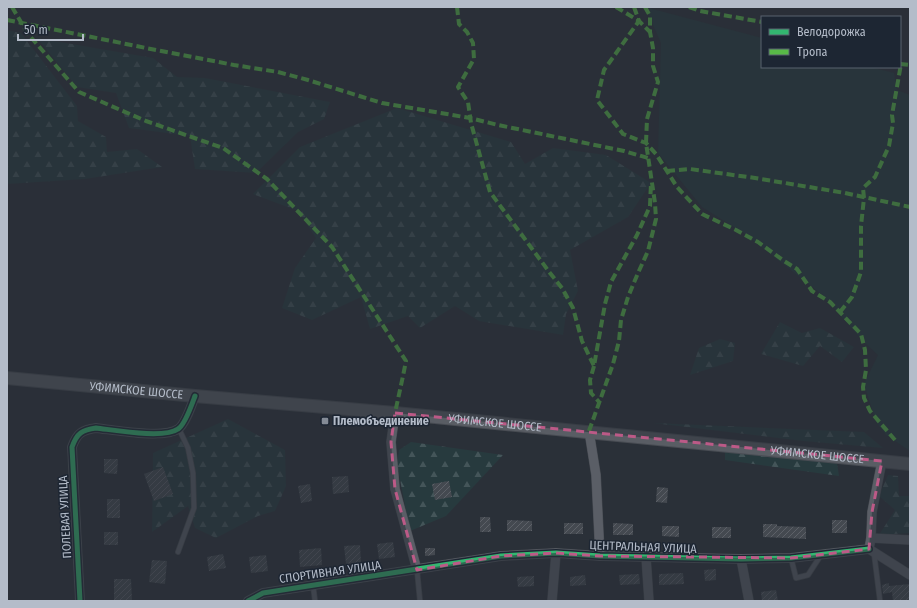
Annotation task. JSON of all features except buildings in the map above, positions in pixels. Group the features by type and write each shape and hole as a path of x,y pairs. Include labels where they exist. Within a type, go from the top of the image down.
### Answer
{"main road":[{"name":"УФИМСКОЕ ШОССЕ","path":"7,378 589,431 910,464"}],"street":[{"path":"179,429 187,416 195,396"},
{"path":"395,413 391,442 395,489 417,570"},
{"name":"ПОЛЕВАЯ УЛИЦА","path":"80,601 72,447 74,440 78,434 86,430 96,428 153,434 167,433 179,429"},
{"path":"589,431 596,475 600,556"},
{"path":"882,461 872,512 872,550 910,575"},
{"path":"871,538 910,540"},
{"name":"ЦЕНТРАЛЬНАЯ УЛИЦА","path":"417,570 501,556 556,553 600,556 741,559 791,558 872,550"},
{"path":"552,601 556,553"},
{"path":"646,557 650,601"},
{"path":"741,559 749,601"},
{"name":"СПОРТИВНАЯ УЛИЦА","path":"248,601 263,593 417,570"}],"lane":[{"path":"178,552 194,508 193,473 188,448 179,429"},
{"path":"872,550 880,601"},
{"path":"791,558 796,578 808,575 821,555"},
{"path":"417,570 420,601"},
{"path":"313,585 315,601"}],"highlighted area":[{"path":"395,413 882,461 872,512 869,549 791,558 600,556 556,553 501,556 417,570 395,489 391,442"}],"green space":[{"path":"645,7 761,38 761,68 874,68 894,73 897,90 910,95 910,451 886,435 876,422 864,384 878,355 864,342 821,294 745,234 702,207 658,153 661,43"},
{"path":"7,30 21,33 77,106 78,121 106,137 107,152 137,149 162,167 85,179 7,184"},
{"path":"37,38 153,58 177,77 205,78 330,102 324,119 298,132 256,173 195,169 190,136 129,128 116,93 77,87"},
{"path":"397,108 511,142 525,164 553,148 606,155 651,183 628,217 570,250 578,291 566,314 563,335 479,321 455,306 420,328 408,316 370,329 361,297 312,320 282,308 295,268 316,238 298,211 253,194 300,147"},
{"path":"780,322 802,333 820,328 854,347 842,362 820,346 803,366 761,354"},
{"path":"720,339 735,343 733,361 690,375 699,348"},
{"path":"228,419 285,450 286,486 275,511 258,516 216,538 195,528 188,506 152,532 153,453"},
{"path":"653,423 864,432 883,448 803,441"},
{"path":"411,442 503,455 446,516 410,531 397,464 399,450"},
{"path":"725,450 837,463 839,476 725,460"},
{"path":"888,475 898,476 899,496 910,496 910,533 879,535 895,510 879,496"}],"marked path":[{"path":"12,7 28,34 79,92 146,121 223,148 267,179 332,247 406,361 395,413"},
{"path":"457,7 459,24 467,32 473,43 474,59 458,87 468,102 471,123 490,192 562,288 573,308 582,341 594,366 605,304 611,282 637,235 650,206 651,183"},
{"path":"616,7 639,21 650,32"},
{"path":"634,7 639,21 604,70 597,100 623,134 646,143 656,154 677,187 702,214 758,242 797,269 812,291 830,302 861,334 865,350 866,370 863,387 864,398 870,411 895,440"},
{"path":"589,431 613,364 619,341 621,320 628,297 648,251 656,219 646,143 647,119 658,82 653,66 650,16 645,7"},
{"path":"689,7 700,11 761,22"},
{"path":"7,20 234,65 278,72 382,103 470,118 624,151 648,158"},
{"path":"901,64 910,65"},
{"path":"840,312 852,297 861,272 861,226 864,198 863,188 875,177 889,146 893,123 892,115 900,68"},
{"path":"667,171 690,169 755,178 845,193 910,207"},
{"path":"594,366 590,380 591,393 600,403"}],"cycle path":[{"path":"80,601 72,447 76,438 84,431 96,428 151,434 171,432 181,427 195,396"},
{"path":"248,601 263,593 501,556 556,553 600,556 741,559 791,558 869,549"}],"place":[{"name":"Племобъединение","path":"325,421"}]}
